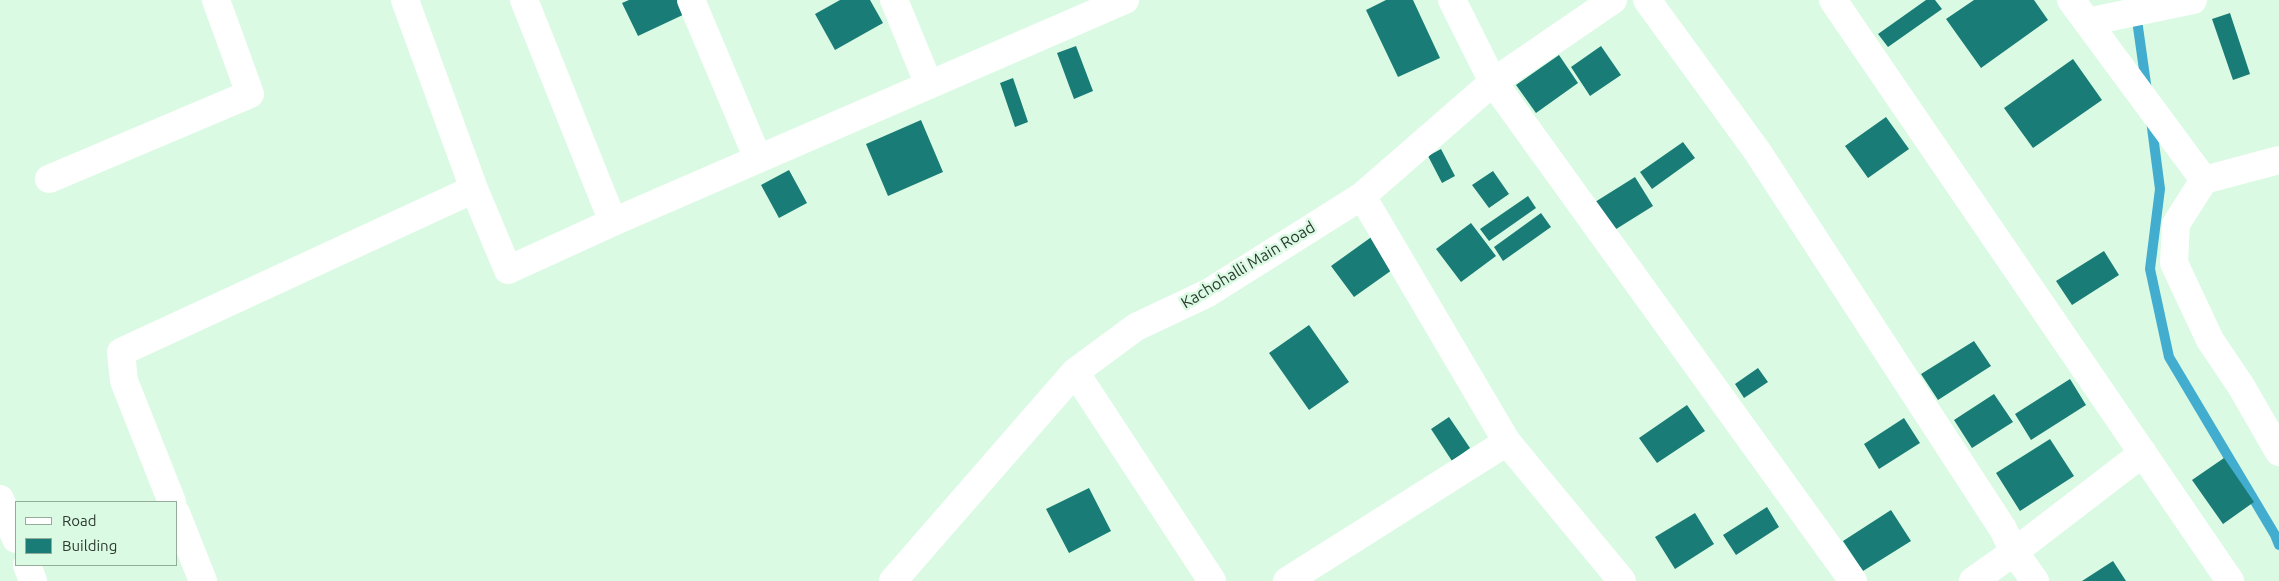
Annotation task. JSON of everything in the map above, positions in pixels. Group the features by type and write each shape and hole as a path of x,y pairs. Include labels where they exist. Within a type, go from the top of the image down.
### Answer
{"main road":[{"path":"49,179 250,94 216,0"},
{"path":"405,0 474,189 508,270 613,222 929,85 1077,9 1125,0"},
{"path":"524,0 613,222"},
{"path":"691,0 758,159"},
{"path":"894,0 929,85"},
{"path":"1452,0 1492,82 1853,581"},
{"name":"Kachohalli Main Road","path":"893,581 1075,372 1136,327 1208,293 1362,196 1492,82 1613,0"},
{"path":"1647,0 1757,151 2003,529 2014,552 2035,581"},
{"path":"1834,0 2230,581"},
{"path":"2071,0 2204,180"},
{"path":"2087,22 2193,0"},
{"path":"2279,160 2204,180 2176,224 2174,263 2210,340 2241,386 2279,452"},
{"path":"172,501 124,381 121,352 474,189"},
{"path":"1362,196 1507,442 1622,581"},
{"path":"1075,372 1212,581"},
{"path":"1287,581 1507,442"},
{"path":"1973,581 2144,453"},
{"path":"0,499 15,536"},
{"path":"178,518 203,581"},
{"path":"27,566 34,581"}],"building":[{"path":"629,0 680,0 687,13 638,36 622,3"},
{"path":"840,0 870,0 883,23 835,50 815,14"},
{"path":"1386,0 1413,0 1440,58 1398,77 1366,10"},
{"path":"1926,0 1935,0 1942,9 1888,47 1878,34"},
{"path":"1974,0 2034,0 2048,20 1981,68 1946,19"},
{"path":"2230,13 2250,74 2233,80 2212,19"},
{"path":"1076,46 1093,91 1074,99 1057,53"},
{"path":"1601,46 1621,75 1590,96 1571,67"},
{"path":"1559,55 1578,83 1536,113 1516,85"},
{"path":"2073,59 2102,100 2033,148 2004,108"},
{"path":"1013,78 1028,122 1015,127 1000,83"},
{"path":"1886,117 1909,149 1868,178 1845,146"},
{"path":"921,120 943,172 888,196 866,144"},
{"path":"1683,142 1695,158 1652,189 1640,172"},
{"path":"1441,149 1455,176 1442,183 1428,156"},
{"path":"789,170 807,203 779,218 761,185"},
{"path":"1493,171 1509,194 1489,208 1472,185"},
{"path":"1635,177 1653,206 1613,231 1595,202"},
{"path":"1528,196 1536,208 1489,241 1480,229"},
{"path":"1541,213 1551,227 1503,261 1494,247"},
{"path":"1471,223 1496,256 1461,282 1436,249"},
{"path":"1377,233 1399,265 1354,297 1331,266"},
{"path":"2104,251 2119,275 2072,305 2056,281"},
{"path":"1309,325 1349,382 1309,410 1269,353"},
{"path":"1974,341 1991,366 1938,400 1921,374"},
{"path":"1758,368 1768,382 1744,398 1735,384"},
{"path":"2070,379 2086,405 2031,440 2015,414"},
{"path":"1994,394 2013,422 1972,448 1954,420"},
{"path":"1687,405 1705,431 1657,463 1639,438"},
{"path":"1449,417 1470,448 1452,461 1431,429"},
{"path":"1904,418 1920,443 1879,469 1864,444"},
{"path":"2050,439 2074,476 2020,511 1996,473"},
{"path":"2224,458 2254,502 2223,524 2192,480"},
{"path":"1089,488 1111,531 1069,553 1046,509"},
{"path":"1767,507 1779,527 1736,555 1723,535"},
{"path":"1891,510 1911,541 1863,571 1843,541"},
{"path":"1695,513 1714,544 1675,569 1655,537"},
{"path":"2113,561 2126,581 2082,581"}],"waterway":[{"path":"2136,13 2147,91"},
{"path":"2151,120 2160,189 2150,269 2169,357 2275,535 2279,545"}]}
